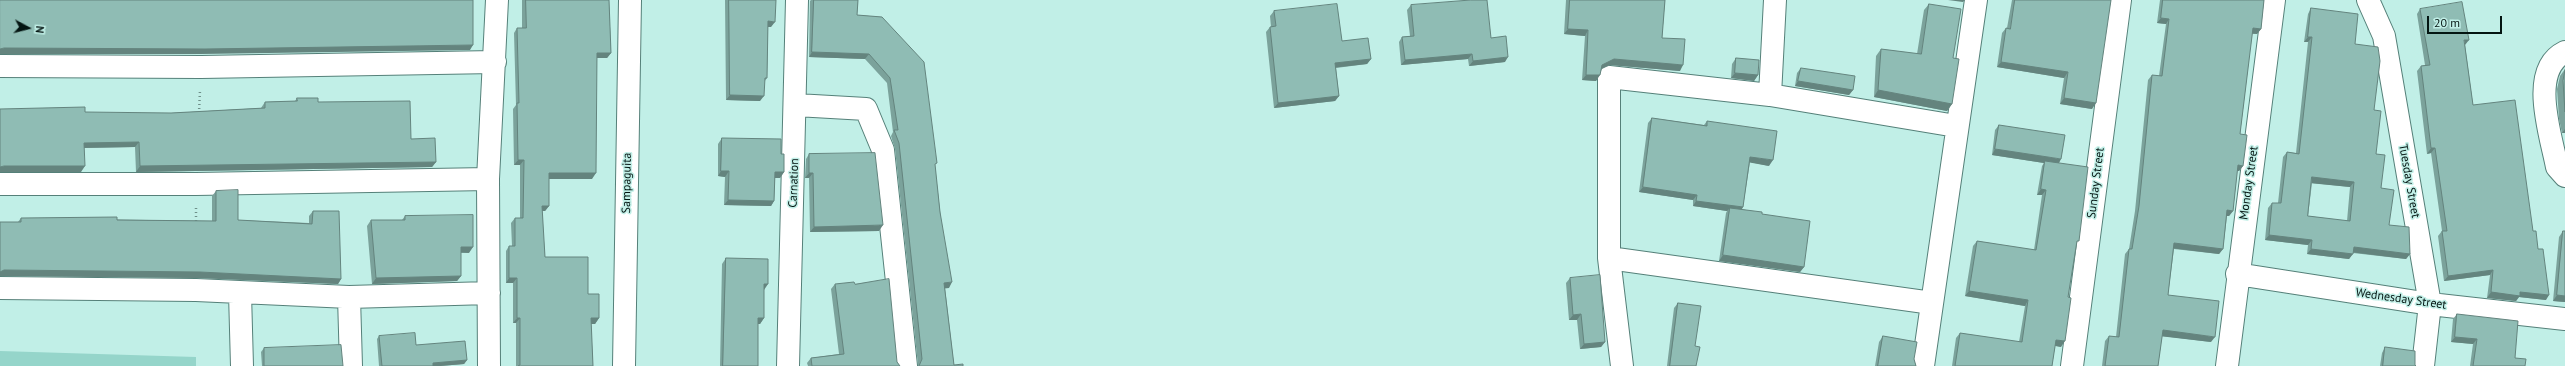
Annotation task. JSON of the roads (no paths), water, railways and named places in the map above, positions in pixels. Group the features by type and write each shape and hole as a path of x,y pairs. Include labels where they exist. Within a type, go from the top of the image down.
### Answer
{"street":[{"path":"489,366 488,180 497,0"},
{"name":"Sampaguita","path":"624,366 630,0"},
{"name":"Carnation","path":"788,366 796,105 797,0"},
{"path":"1770,95 1776,0"},
{"path":"1923,366 1956,126 1976,0"},
{"name":"Sunday Street","path":"2072,366 2120,0"},
{"name":"Monday Street","path":"2227,366 2237,274 2274,0"},
{"name":"Tuesday Street","path":"2368,0 2384,36 2430,304 2423,366"},
{"path":"2565,52 2548,67 2543,87 2557,167 2565,176"},
{"path":"0,66 201,67 495,62"},
{"path":"1622,366 1609,258 1609,77 1770,95 1956,126"},
{"path":"796,105 866,109 883,150 906,366"},
{"path":"0,184 196,184 488,180"},
{"path":"1609,258 1932,303"},
{"name":"Wednesday Street","path":"2237,274 2430,304 2565,319"},
{"path":"0,288 349,297 489,293"},
{"path":"240,293 242,366"},
{"path":"349,297 351,366"}]}
